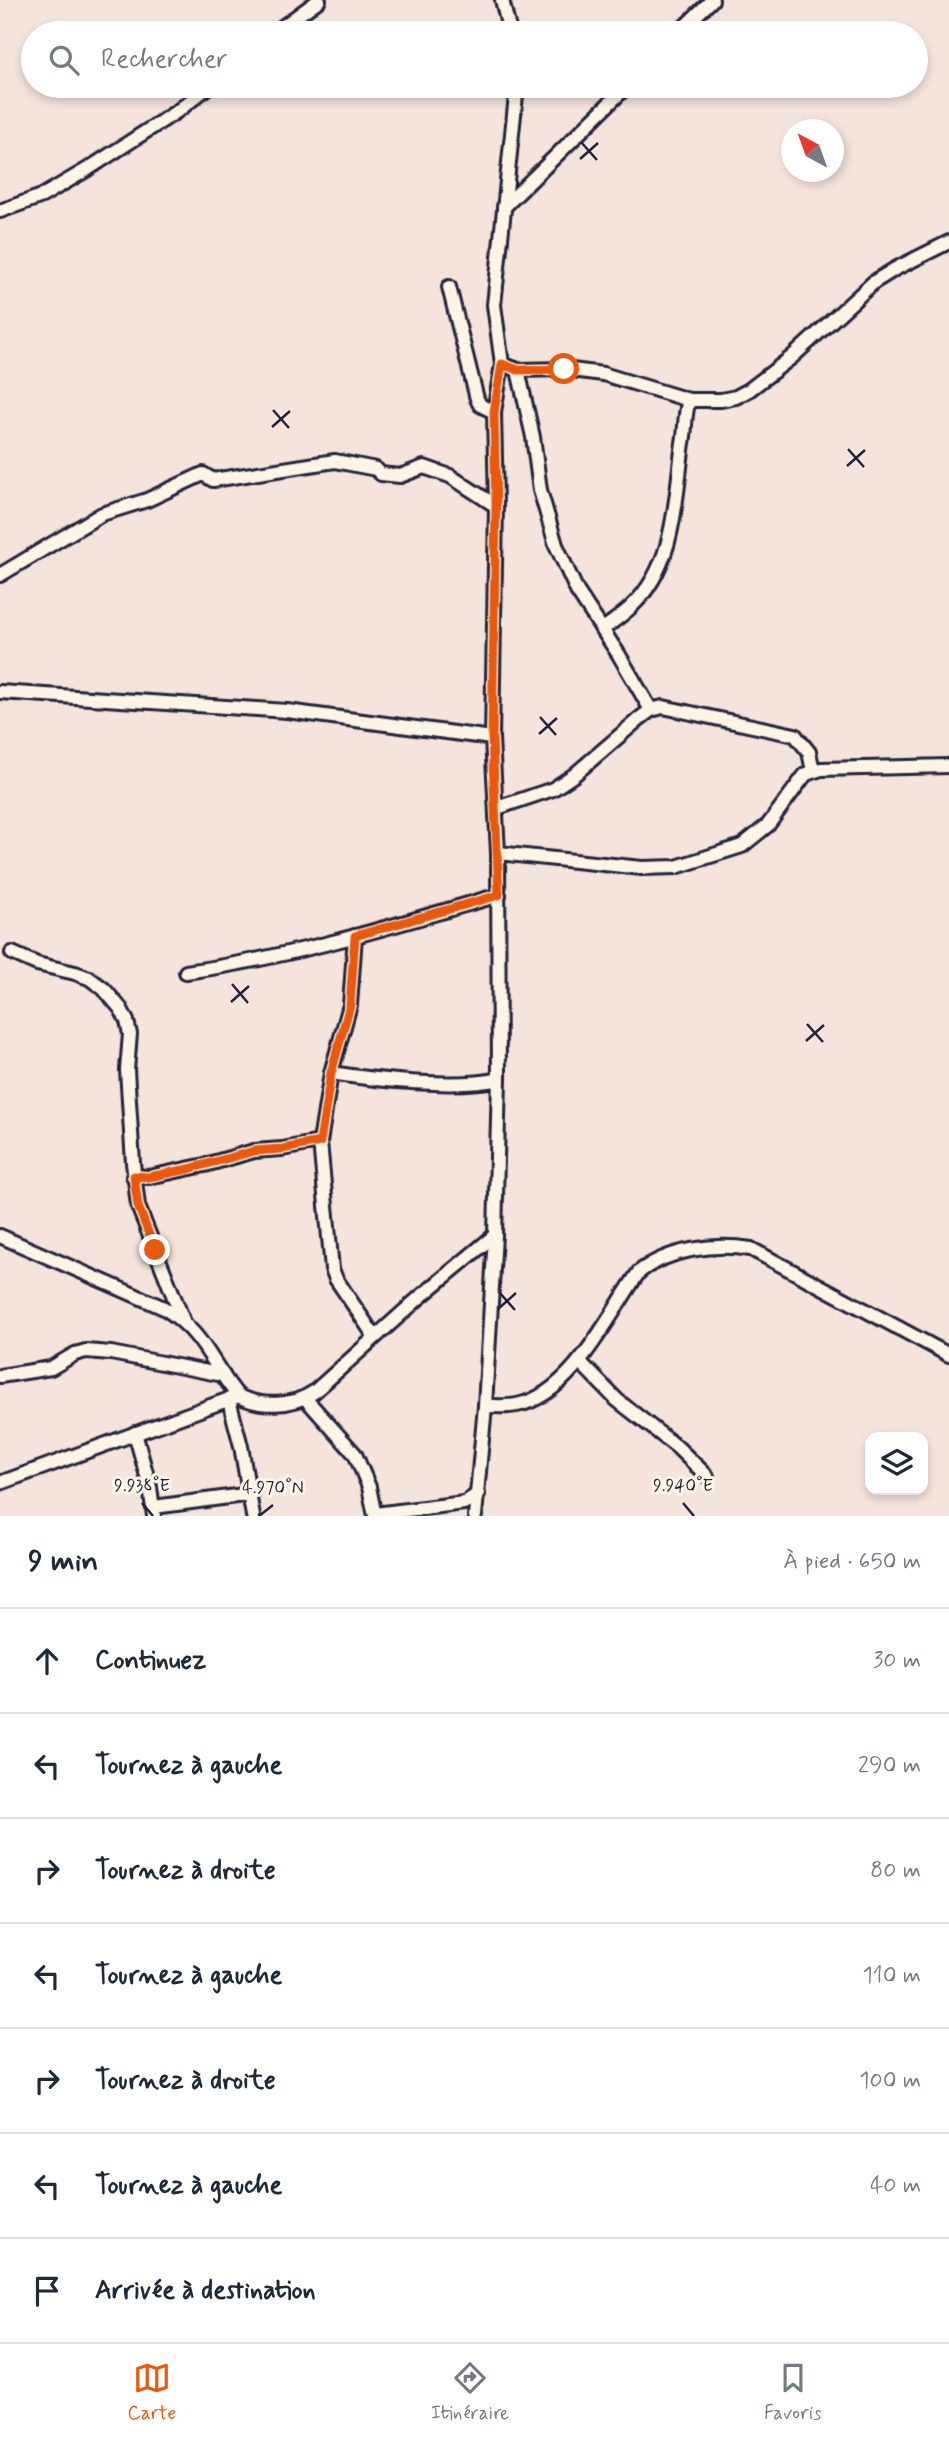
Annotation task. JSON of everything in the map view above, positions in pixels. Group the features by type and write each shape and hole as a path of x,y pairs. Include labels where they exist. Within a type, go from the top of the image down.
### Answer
{"street":[{"path":"290,21 319,0"},
{"path":"502,0 507,21"},
{"path":"690,21 712,0"},
{"path":"0,211 42,196 88,169 194,98"},
{"path":"475,1516 485,1406 495,1236 499,1079 499,895 492,738 496,506 494,412 502,364 494,305 516,98"},
{"path":"504,207 615,98"},
{"path":"502,364 518,370 564,369 603,374 689,400 721,400 749,390 793,357 874,282 895,268 949,242"},
{"path":"449,287 477,399 480,405 494,412"},
{"path":"518,370 533,436 540,490 556,545 577,591 651,710"},
{"path":"602,630 632,606 645,591 658,568 671,532 685,432 684,414 689,400"},
{"path":"0,575 102,514 148,500 203,474 213,480 335,461 376,469 381,474 400,476 424,467 450,476 496,506"},
{"path":"0,692 287,711 492,738"},
{"path":"497,807 553,789 574,775 651,710 663,707 728,722 783,730 795,735 809,752 813,771"},
{"path":"498,853 642,868 676,867 742,846 768,825 802,779 813,771 949,765"},
{"path":"186,972 247,963 499,895"},
{"path":"355,936 350,1005 331,1073 320,1142 332,1269 376,1337"},
{"path":"12,953 37,964 89,978 104,989 121,1009 130,1034 127,1070 134,1176 143,1223 183,1320 205,1345 234,1398 253,1516"},
{"path":"331,1073 422,1081 483,1083 499,1079"},
{"path":"134,1176 149,1177 254,1151 320,1142"},
{"path":"0,1236 144,1298 183,1320"},
{"path":"0,1483 234,1398 264,1404 293,1402 305,1398 419,1298 495,1236"},
{"path":"485,1406 518,1405 537,1398 553,1387 588,1352 633,1281 651,1263 672,1255 715,1247 751,1249 949,1355"},
{"path":"0,1376 51,1368 75,1354 86,1351 111,1353 223,1375"},
{"path":"579,1361 617,1400 667,1438 707,1476"},
{"path":"305,1398 355,1454 369,1487 375,1515 464,1503 478,1494"},
{"path":"135,1433 154,1511 251,1494"}],"route":[{"path":"155,1250 138,1206 134,1176 149,1177 254,1151 320,1142 331,1073 350,1005 355,936 499,895 492,738 496,506 494,412 502,364 518,370 564,369"}]}
